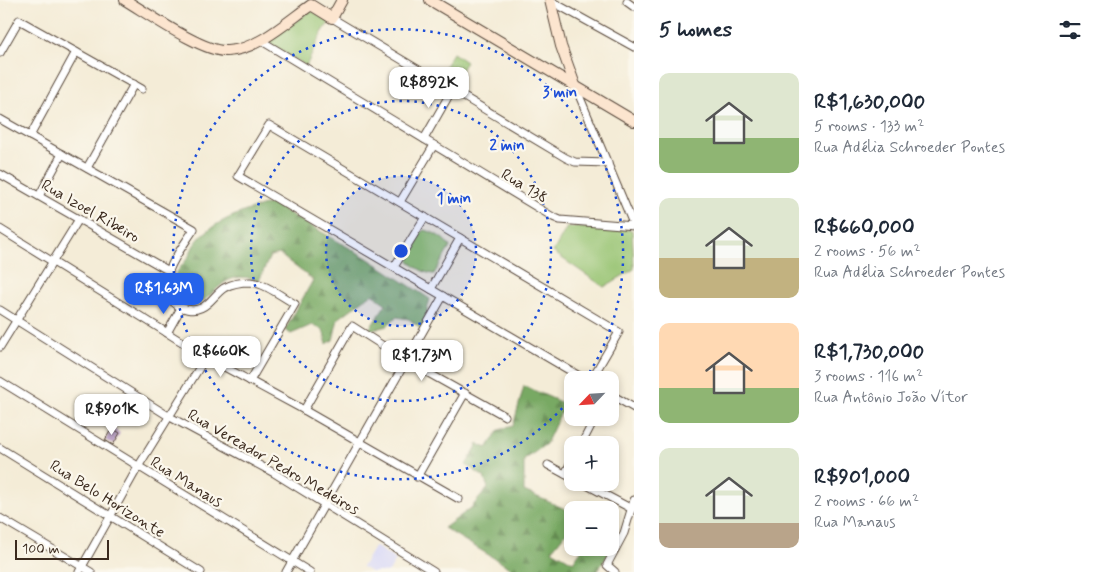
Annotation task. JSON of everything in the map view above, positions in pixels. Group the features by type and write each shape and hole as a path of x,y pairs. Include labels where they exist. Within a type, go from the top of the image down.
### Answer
{"street":[{"path":"125,0 203,45 219,51 242,48 260,40 307,3 571,161 608,163"},
{"path":"332,18 342,0"},
{"path":"430,0 634,121"},
{"path":"550,0 561,46 576,88 634,226"},
{"path":"550,0 634,46"},
{"path":"627,2 634,7"},
{"path":"0,53 19,20 142,89"},
{"name":"Rua 138","path":"260,40 553,218 634,226"},
{"path":"30,136 76,52"},
{"path":"87,168 134,84"},
{"path":"424,139 452,90"},
{"path":"0,119 194,229 169,271 166,280 167,290 173,302 181,308 193,310 204,307 226,287 249,282 261,285 295,304 250,381"},
{"path":"571,371 238,176 269,125 619,332 596,371"},
{"path":"400,202 434,145"},
{"path":"39,196 62,154"},
{"name":"Rua Izoel Ribeiro","path":"0,174 169,271"},
{"path":"394,267 425,216"},
{"path":"0,347 54,262 78,219"},
{"path":"0,229 206,357 304,410 417,477 459,499"},
{"path":"431,289 460,238"},
{"path":"286,572 444,296"},
{"path":"168,332 181,308"},
{"name":"Rua Vereador Pedro Medeiros","path":"0,310 170,417 274,473 434,572"},
{"path":"304,410 352,326 407,361 504,416"},
{"path":"80,569 138,467 206,357"},
{"name":"Rua Manaus","path":"0,381 310,572"},
{"path":"417,477 465,393"},
{"path":"619,399 634,408"},
{"name":"Rua Belo Horizonte","path":"0,448 201,572"},
{"path":"548,465 564,473"},
{"path":"598,491 632,509"},
{"path":"615,572 607,565 622,539 634,500"},
{"path":"0,518 80,569 91,572"}],"shaded area":[{"path":"375,546 396,560 389,572 371,572 362,567"}],"green space":[{"path":"311,10 330,22 319,38 306,66 267,42"},
{"path":"453,53 466,62 452,84 439,76"},
{"path":"271,203 367,258 430,299 422,330 409,319 396,317 387,326 368,331 386,304 372,294 338,319 333,340 327,344 323,330 312,325 291,334 285,330 313,280 279,254 270,256 259,281 236,278 227,281 200,303 191,306 175,296 173,285 175,276 194,245 209,229 229,218"},
{"path":"567,227 632,230 634,269 604,287 553,252"},
{"path":"424,230 439,236 450,247 434,274 419,269 407,258 420,233"},
{"path":"524,386 564,404 546,444 524,460 524,491 564,508 564,535 552,550 573,562 577,556 607,556 597,572 517,572 444,528 471,508 488,488 484,477 466,465 478,444 487,448 499,430 513,426"}],"building":[{"path":"112,428 120,433 113,445 105,440"}]}
